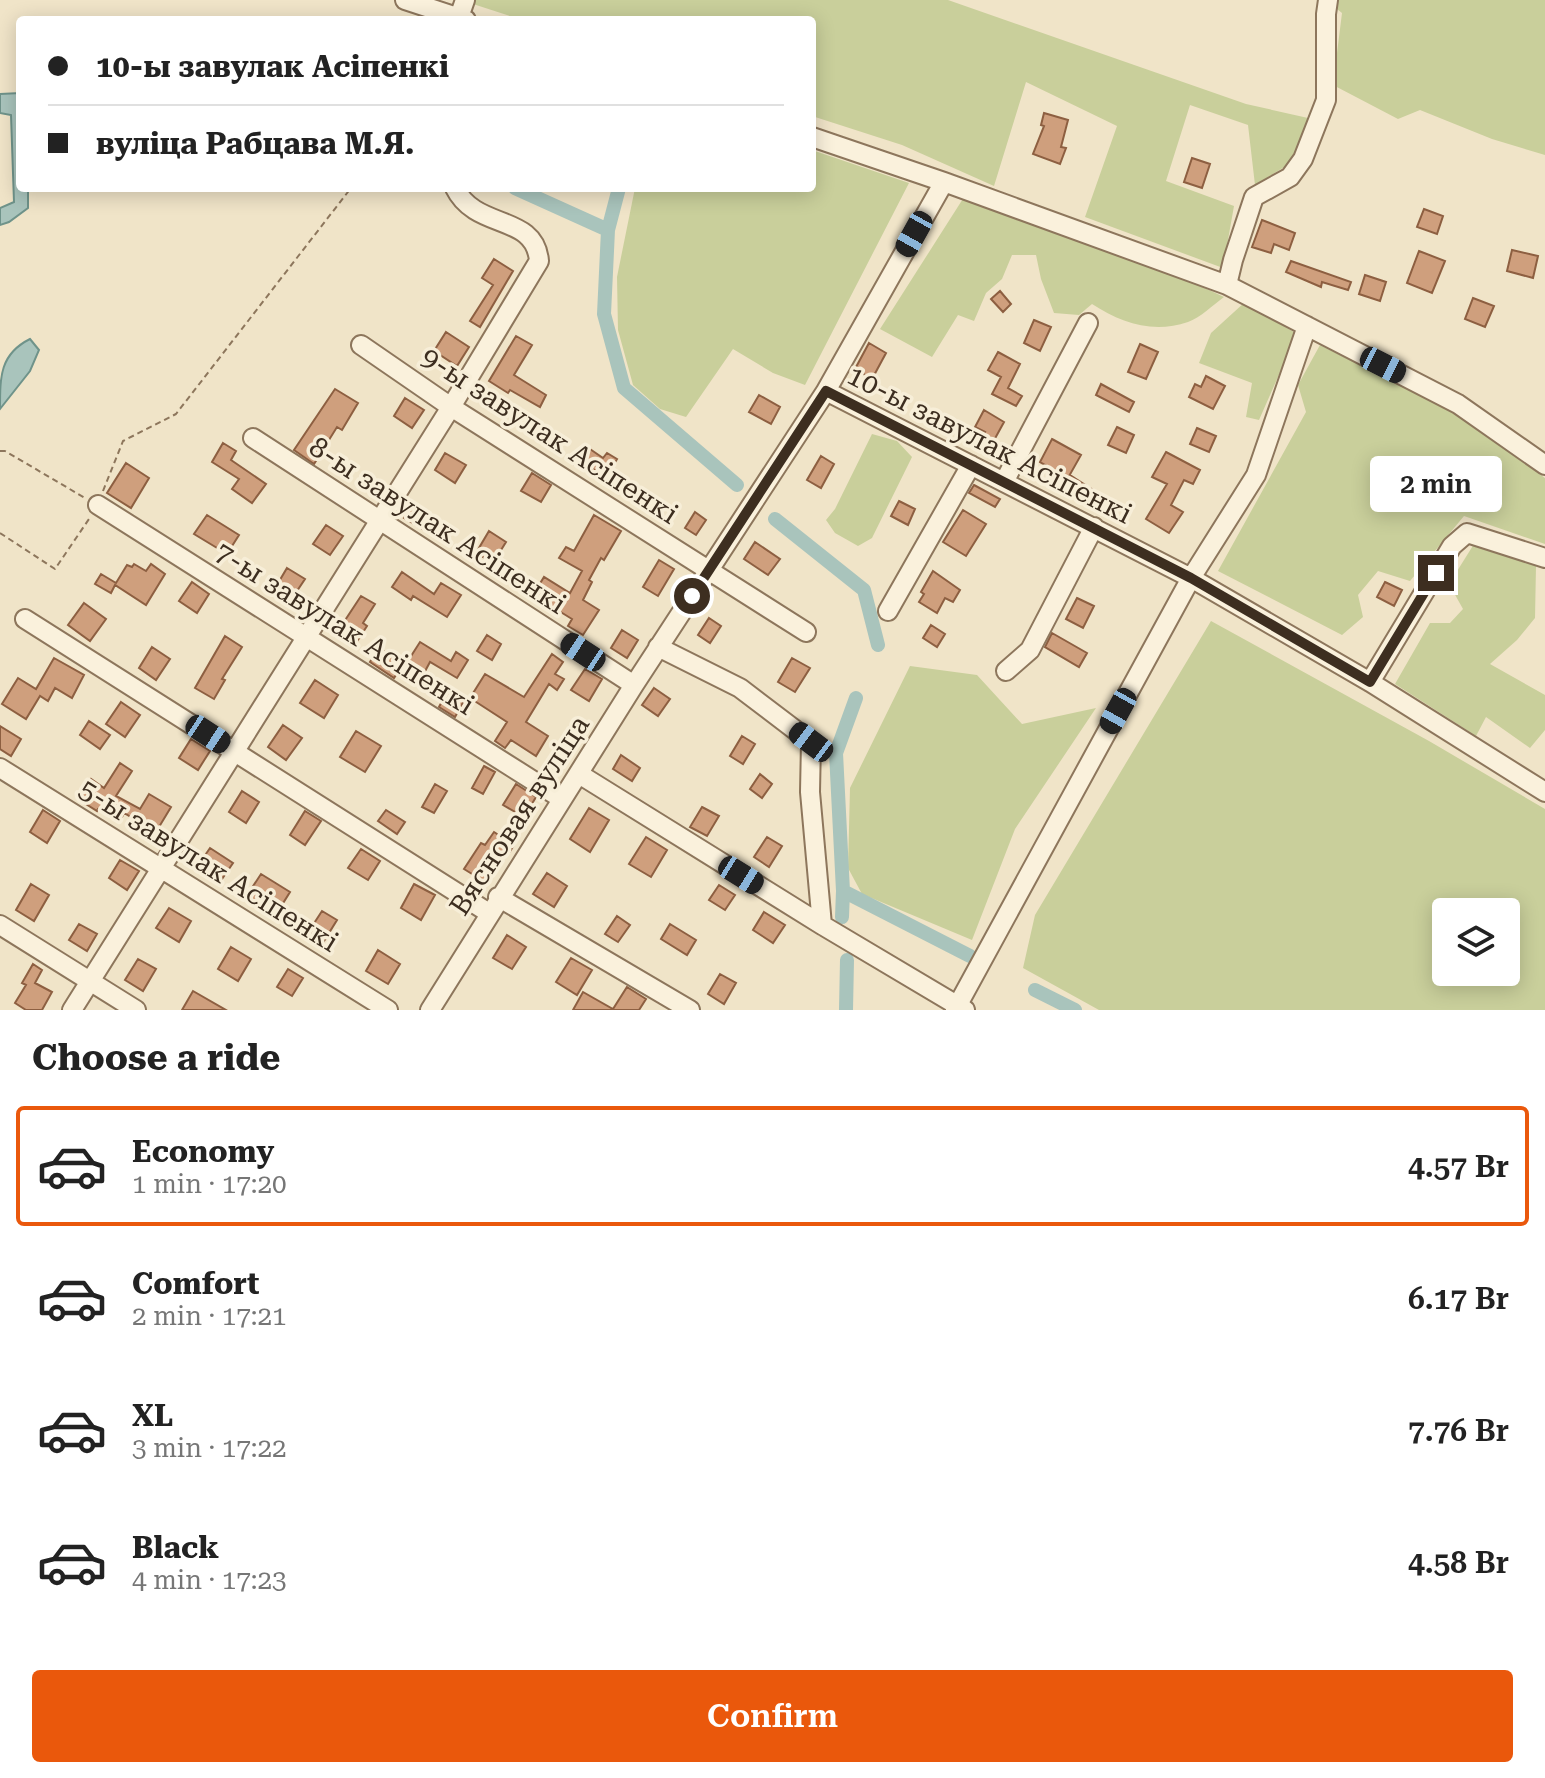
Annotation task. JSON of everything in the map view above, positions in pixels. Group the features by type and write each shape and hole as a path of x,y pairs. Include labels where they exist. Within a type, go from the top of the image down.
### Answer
{"street":[{"path":"405,0 462,14"},
{"path":"1227,285 1254,197 1290,177 1303,159 1326,100 1328,0"},
{"path":"816,138 1227,285 1458,404 1545,465"},
{"path":"826,391 944,182"},
{"path":"72,1010 451,407 539,261 538,245 528,234 469,209 458,192"},
{"path":"1004,482 1088,323"},
{"path":"579,774 959,1008 1191,578 1256,475 1307,326"},
{"name":"9-ы завулак Асіпенкі","path":"361,345 451,407 806,632"},
{"name":"10-ы завулак Асіпенкі","path":"708,570 826,391 1191,578 1370,682"},
{"name":"8-ы завулак Асіпенкі","path":"253,438 634,685"},
{"path":"888,611 971,465"},
{"name":"7-ы завулак Асіпенкі","path":"98,505 562,799"},
{"path":"1006,671 1030,650 1094,527"},
{"path":"1545,558 1467,533 1452,546 1370,682 1545,792"},
{"name":"Вясновая вуліца","path":"430,1010 708,570"},
{"path":"25,619 234,751 494,905 690,1010"},
{"path":"658,647 740,688 811,742 810,792 822,925"},
{"name":"5-ы завулак Асіпенкі","path":"0,768 388,1010"},
{"path":"0,925 136,1010"}],"path":[{"path":"0,533 55,569 98,505 123,441 176,414 348,192"},
{"path":"0,451 5,451 98,505"}],"green space":[{"path":"474,0 948,0 1246,104 1308,118 1299,158 1255,185 1248,125 1190,105 1166,181 1234,206 1223,268 1085,217 1117,126 1026,82 994,186 902,145 816,117 816,16 510,16 473,4"},
{"path":"1334,0 1545,0 1545,155 1492,139 1420,110 1398,119 1333,85 1342,13 1332,5"},
{"path":"816,151 909,183 805,385 773,373 733,349 686,417 660,409 633,385 618,330 617,277 634,192 816,192"},
{"path":"966,194 1138,257 1224,297 1193,320 1162,327 1138,325 1114,317 1092,304 1079,315 1054,313 1036,255 1012,255 1002,279 986,293 974,321 958,315 932,357 880,329"},
{"path":"1245,302 1297,334 1259,420 1246,417 1252,383 1199,363 1211,333"},
{"path":"1320,345 1448,409 1545,478 1545,544 1464,516 1410,581 1378,571 1358,595 1363,617 1342,635 1218,571 1306,412 1298,385"},
{"path":"872,434 897,441 912,457 872,538 858,546 835,533 826,520 835,509"},
{"path":"1474,544 1536,566 1535,618 1517,640 1490,664 1545,695 1545,730 1530,748 1486,717 1476,736 1395,684 1430,623 1450,623 1463,609 1449,584"},
{"path":"1211,621 1545,809 1545,1010 1099,1010 1023,968 1035,915"},
{"path":"910,666 977,675 1022,724 1096,708 1015,829 972,940 862,894 848,868 850,788"}],"water":[{"path":"16,93 16,192 28,192 28,208 0,225 0,208 14,202 11,115 0,113 0,94"},
{"path":"30,339 39,350 30,371 0,409 0,386 7,359"}],"building":[{"path":"1044,113 1068,120 1061,147 1066,148 1060,164 1033,154 1044,126 1041,125"},
{"path":"1192,158 1210,164 1202,188 1184,182"},
{"path":"1424,209 1443,216 1437,234 1417,227"},
{"path":"1262,220 1295,233 1289,250 1274,244 1271,253 1252,247"},
{"path":"1512,250 1538,256 1533,278 1507,271"},
{"path":"1419,251 1445,261 1432,293 1407,283"},
{"path":"494,259 513,271 480,327 470,321 493,285 482,278"},
{"path":"1291,261 1351,282 1348,290 1322,282 1321,287 1286,272"},
{"path":"1365,275 1386,282 1380,301 1359,294"},
{"path":"1000,291 1011,304 1003,312 991,299"},
{"path":"1473,298 1494,306 1485,327 1465,319"},
{"path":"1034,320 1051,327 1040,351 1024,343"},
{"path":"446,332 469,347 457,366 434,351"},
{"path":"516,336 532,345 514,375 546,395 540,407 489,381"},
{"path":"869,343 886,353 872,379 855,369"},
{"path":"1140,344 1158,352 1146,379 1128,372"},
{"path":"998,352 1020,364 1008,388 1022,396 1016,406 992,394 1001,377 988,370"},
{"path":"1206,376 1225,386 1213,409 1189,397 1195,384 1201,387"},
{"path":"1101,384 1134,402 1129,412 1096,395"},
{"path":"335,389 358,403 342,430 337,427 314,464 294,450"},
{"path":"759,395 780,407 771,424 749,412"},
{"path":"405,398 424,410 412,428 394,416"},
{"path":"984,410 1004,422 992,444 981,438 985,432 975,427"},
{"path":"1117,427 1134,435 1126,453 1108,445"},
{"path":"1197,428 1216,436 1209,452 1190,444"},
{"path":"1052,439 1081,455 1068,478 1040,462"},
{"path":"223,443 236,451 231,460 266,484 252,503 232,489 239,479 212,462"},
{"path":"587,447 603,458 607,453 617,459 606,477 588,466 585,471 575,465"},
{"path":"1166,452 1200,470 1193,484 1184,480 1171,505 1183,512 1169,533 1146,519 1167,484 1152,477"},
{"path":"445,453 466,465 455,483 435,470"},
{"path":"821,456 834,464 821,488 807,480"},
{"path":"126,463 149,478 131,508 107,493"},
{"path":"532,473 551,485 541,502 521,491"},
{"path":"1070,475 1104,497 1099,506 1064,487"},
{"path":"974,485 1000,499 995,507 969,493"},
{"path":"899,501 915,509 908,525 891,516"},
{"path":"411,507 431,519 424,530 404,518"},
{"path":"963,510 986,524 966,556 943,542"},
{"path":"695,512 706,520 696,535 685,528"},
{"path":"207,515 239,535 227,554 194,534"},
{"path":"594,515 621,531 589,580 592,582 583,600 599,610 583,635 568,626 572,619 533,595 544,577 570,593 582,571 559,558 566,547 574,551"},
{"path":"326,525 343,536 330,555 313,544"},
{"path":"489,531 506,542 493,563 476,553"},
{"path":"755,542 780,559 768,575 744,559"},
{"path":"659,560 674,569 658,596 643,587"},
{"path":"134,564 146,571 151,564 165,574 146,605 115,585 111,593 95,584 101,574 116,583 127,565 132,567"},
{"path":"287,568 305,579 291,600 274,590"},
{"path":"933,571 960,590 953,602 945,598 937,613 919,602"},
{"path":"402,572 434,594 441,583 461,595 447,617 392,587"},
{"path":"192,582 209,594 197,613 179,601"},
{"path":"1385,582 1402,590 1394,606 1377,597"},
{"path":"361,596 375,604 363,623 367,626 354,646 336,634"},
{"path":"1077,598 1094,606 1083,628 1066,619"},
{"path":"84,603 106,619 90,641 68,625"},
{"path":"709,618 721,626 710,643 698,635"},
{"path":"931,625 945,634 937,647 923,638"},
{"path":"622,630 638,640 627,658 611,648"},
{"path":"1052,633 1087,653 1079,667 1045,647"},
{"path":"487,635 501,644 492,660 477,651"},
{"path":"225,636 242,647 222,679 225,680 214,699 195,688"},
{"path":"420,642 451,661 456,652 468,660 457,678 430,662 423,675 406,664"},
{"path":"152,647 170,659 156,680 139,668"},
{"path":"379,648 403,664 394,678 370,662"},
{"path":"552,654 563,662 555,674 564,679 557,690 549,684 526,722 548,736 536,756 511,740 505,748 495,741 507,722 470,698 485,674 524,697"},
{"path":"54,658 84,675 72,698 55,688 48,701 40,696 26,719 2,704 18,678 36,689"},
{"path":"792,658 810,668 795,692 778,682"},
{"path":"585,669 602,679 589,701 571,690"},
{"path":"315,680 338,695 324,718 300,703"},
{"path":"654,688 670,699 658,716 642,705"},
{"path":"449,689 465,699 455,717 439,707"},
{"path":"121,702 140,715 125,737 106,724"},
{"path":"89,721 110,735 100,749 80,735"},
{"path":"283,725 302,738 286,760 268,747"},
{"path":"0,726 21,739 11,756 0,749"},
{"path":"356,731 381,746 365,772 340,757"},
{"path":"742,736 755,744 743,764 730,756"},
{"path":"191,739 210,751 198,770 179,758"},
{"path":"621,755 640,768 632,781 613,769"},
{"path":"120,763 132,771 116,796 140,809 149,794 171,807 156,832 124,813 120,821 78,799 91,779 104,788"},
{"path":"484,766 495,772 483,794 472,788"},
{"path":"760,774 772,784 762,798 750,789"},
{"path":"435,784 447,791 434,813 422,807"},
{"path":"516,784 536,797 524,817 503,805"},
{"path":"242,791 259,802 246,823 229,812"},
{"path":"702,807 719,816 707,836 690,827"},
{"path":"589,808 609,820 590,852 570,839"},
{"path":"43,810 60,821 47,843 30,832"},
{"path":"386,810 405,822 397,834 378,821"},
{"path":"305,811 321,821 305,845 290,835"},
{"path":"494,832 514,845 509,853 505,851 485,882 464,869 481,843 485,845"},
{"path":"646,837 667,850 651,877 629,864"},
{"path":"767,837 782,846 769,867 754,857"},
{"path":"210,848 233,863 220,882 197,867"},
{"path":"361,849 380,861 368,880 348,868"},
{"path":"120,860 139,871 127,890 109,878"},
{"path":"547,873 567,886 554,907 533,894"},
{"path":"261,874 290,892 275,916 246,897"},
{"path":"31,884 49,895 34,921 16,910"},
{"path":"414,884 435,895 421,920 401,908"},
{"path":"719,885 735,895 725,910 709,900"},
{"path":"169,908 191,921 179,942 156,928"},
{"path":"322,911 337,920 324,941 309,931"},
{"path":"764,912 785,925 773,943 753,930"},
{"path":"617,916 630,925 618,942 605,934"},
{"path":"79,924 97,934 87,951 69,940"},
{"path":"670,924 696,940 687,955 661,939"},
{"path":"507,935 526,947 512,969 493,958"},
{"path":"231,947 251,959 238,981 218,969"},
{"path":"378,950 400,964 388,984 366,971"},
{"path":"571,958 592,970 577,995 556,982"},
{"path":"138,959 156,969 143,991 125,980"},
{"path":"33,964 42,970 35,983 52,992 42,1010 26,1010 15,1003 26,985 22,983"},
{"path":"288,969 303,978 292,996 277,987"},
{"path":"720,974 736,983 724,1004 708,994"},
{"path":"627,987 646,999 639,1010 573,1010 583,992 613,1009"},
{"path":"193,991 226,1010 182,1010"}],"waterway":[{"path":"524,192 608,230"},
{"path":"618,192 608,230 604,314 624,388 737,485"},
{"path":"775,519 864,590 878,645"},
{"path":"856,698 836,753 843,891 970,956"},
{"path":"842,917 843,891"},
{"path":"846,1010 847,960"},
{"path":"1035,990 1075,1010"}],"route":[{"path":"692,596 826,391 1191,578 1370,682 1436,573"}]}
